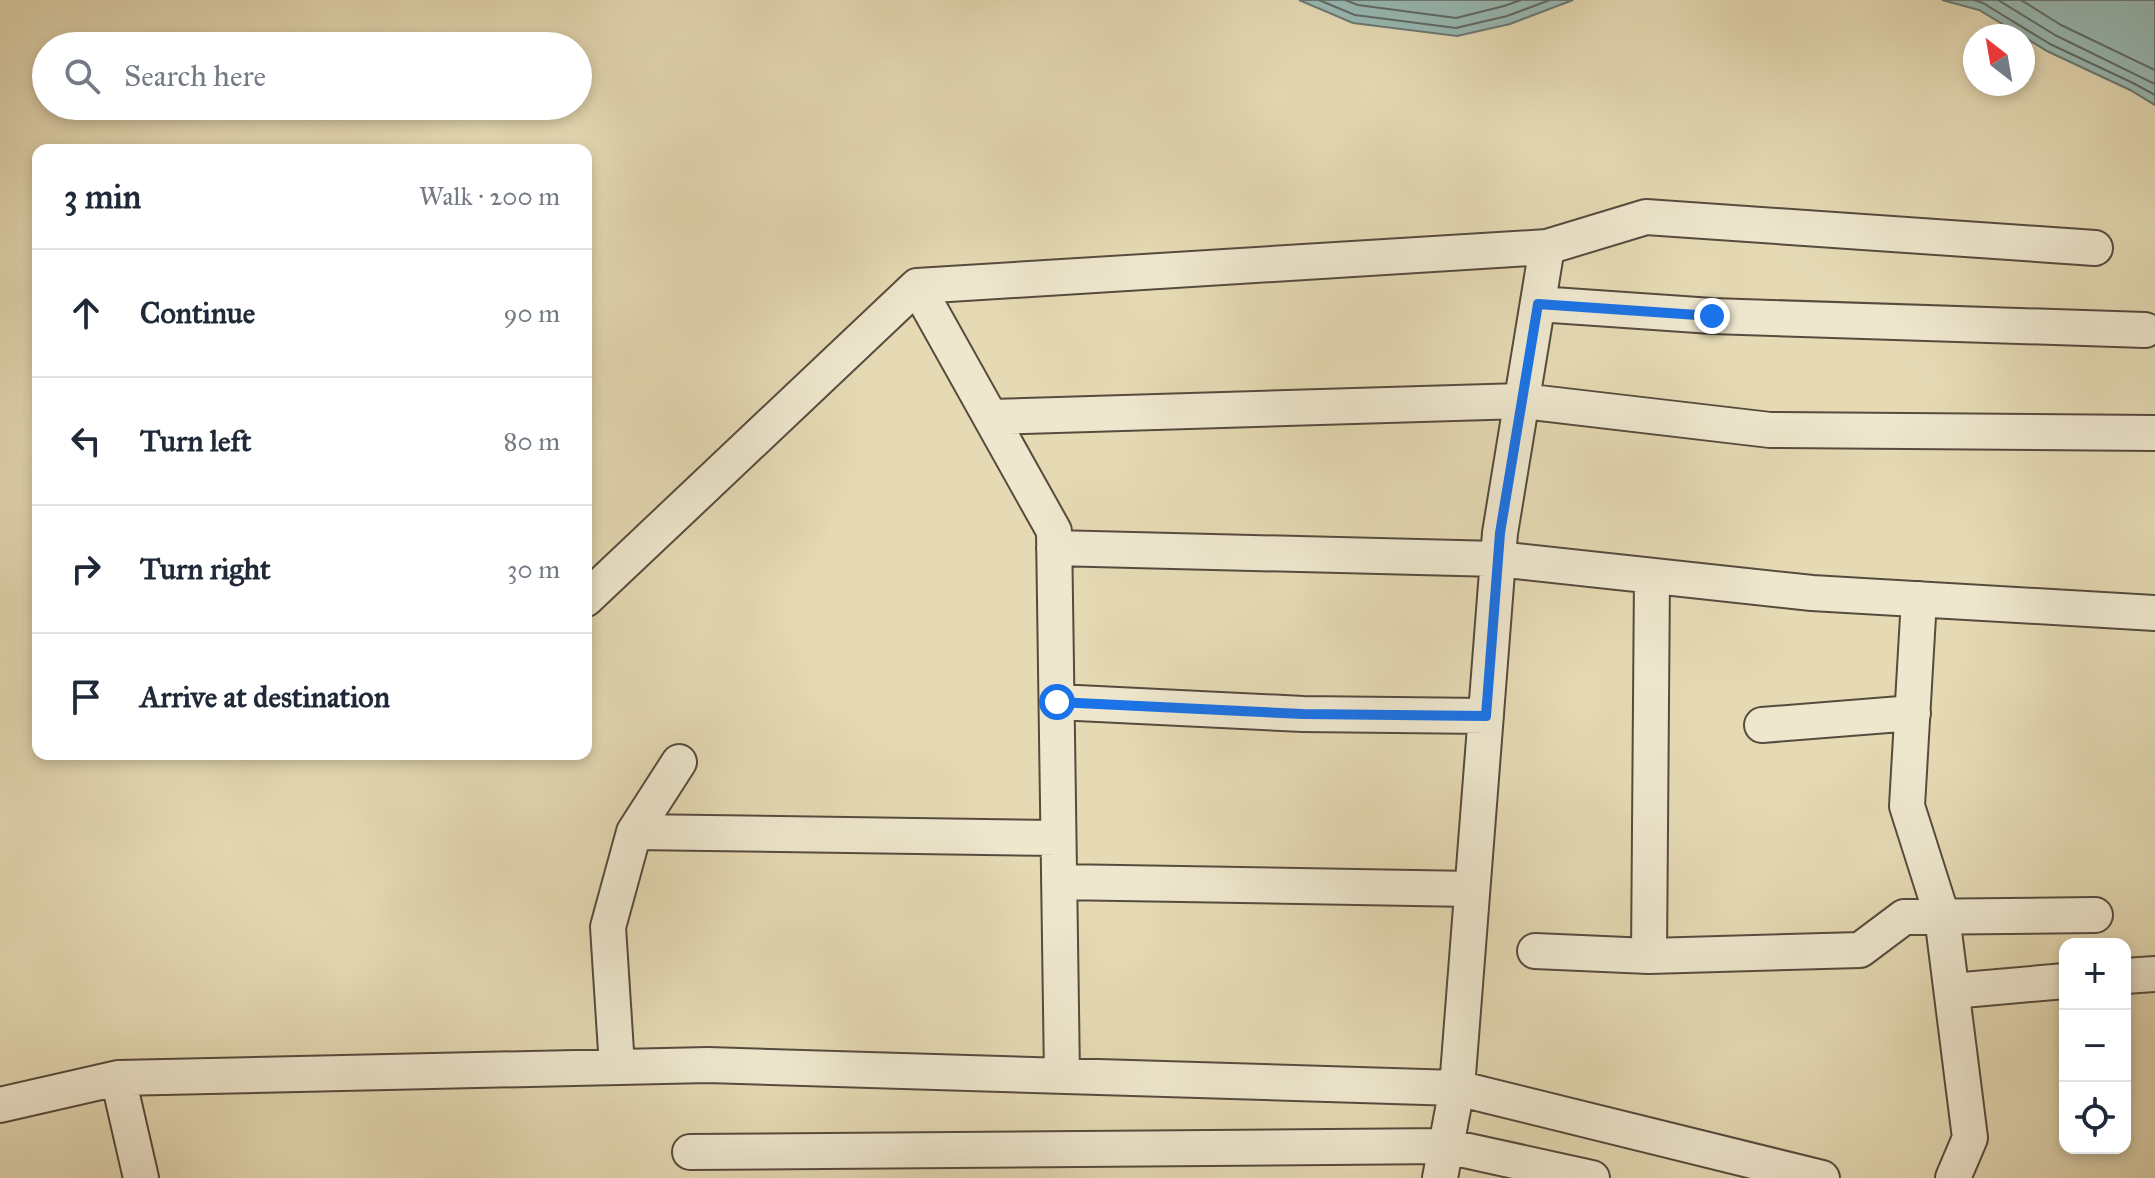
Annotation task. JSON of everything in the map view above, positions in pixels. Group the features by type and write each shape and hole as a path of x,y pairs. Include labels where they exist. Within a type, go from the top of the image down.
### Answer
{"street":[{"path":"592,593 917,286 1547,247 1646,217 2095,248"},
{"path":"1443,1162 1457,1088 1500,533 1547,247"},
{"path":"917,286 1054,531 1062,1076"},
{"path":"1538,304 1712,316 2145,330"},
{"path":"991,417 1522,401 1770,430 2155,433"},
{"path":"1054,548 1498,559 1812,593 2155,613"},
{"path":"1649,956 1652,576"},
{"path":"1919,599 1907,806 1942,916 1952,991 1970,1138 1953,1178"},
{"path":"1057,702 1303,714 1486,716"},
{"path":"1762,725 1913,713"},
{"path":"617,1067 608,927 634,832 679,762"},
{"path":"634,832 1058,838"},
{"path":"1059,882 1472,889"},
{"path":"1535,951 1649,956 1860,950 1904,917 2095,915"},
{"path":"2131,976 2155,974"},
{"path":"1952,991 2059,982"},
{"path":"0,1105 118,1078 708,1065 1457,1088 1822,1178"},
{"path":"118,1078 141,1178"},
{"path":"690,1152 1443,1162 1592,1178"}],"water":[{"path":"1299,0 1573,0 1510,24 1457,36 1353,23"},
{"path":"1942,0 2155,0 2155,105 2035,44 2035,24 2002,24 1979,10"}],"route":[{"path":"1057,702 1303,714 1486,716 1500,533 1538,304 1712,316"}]}
